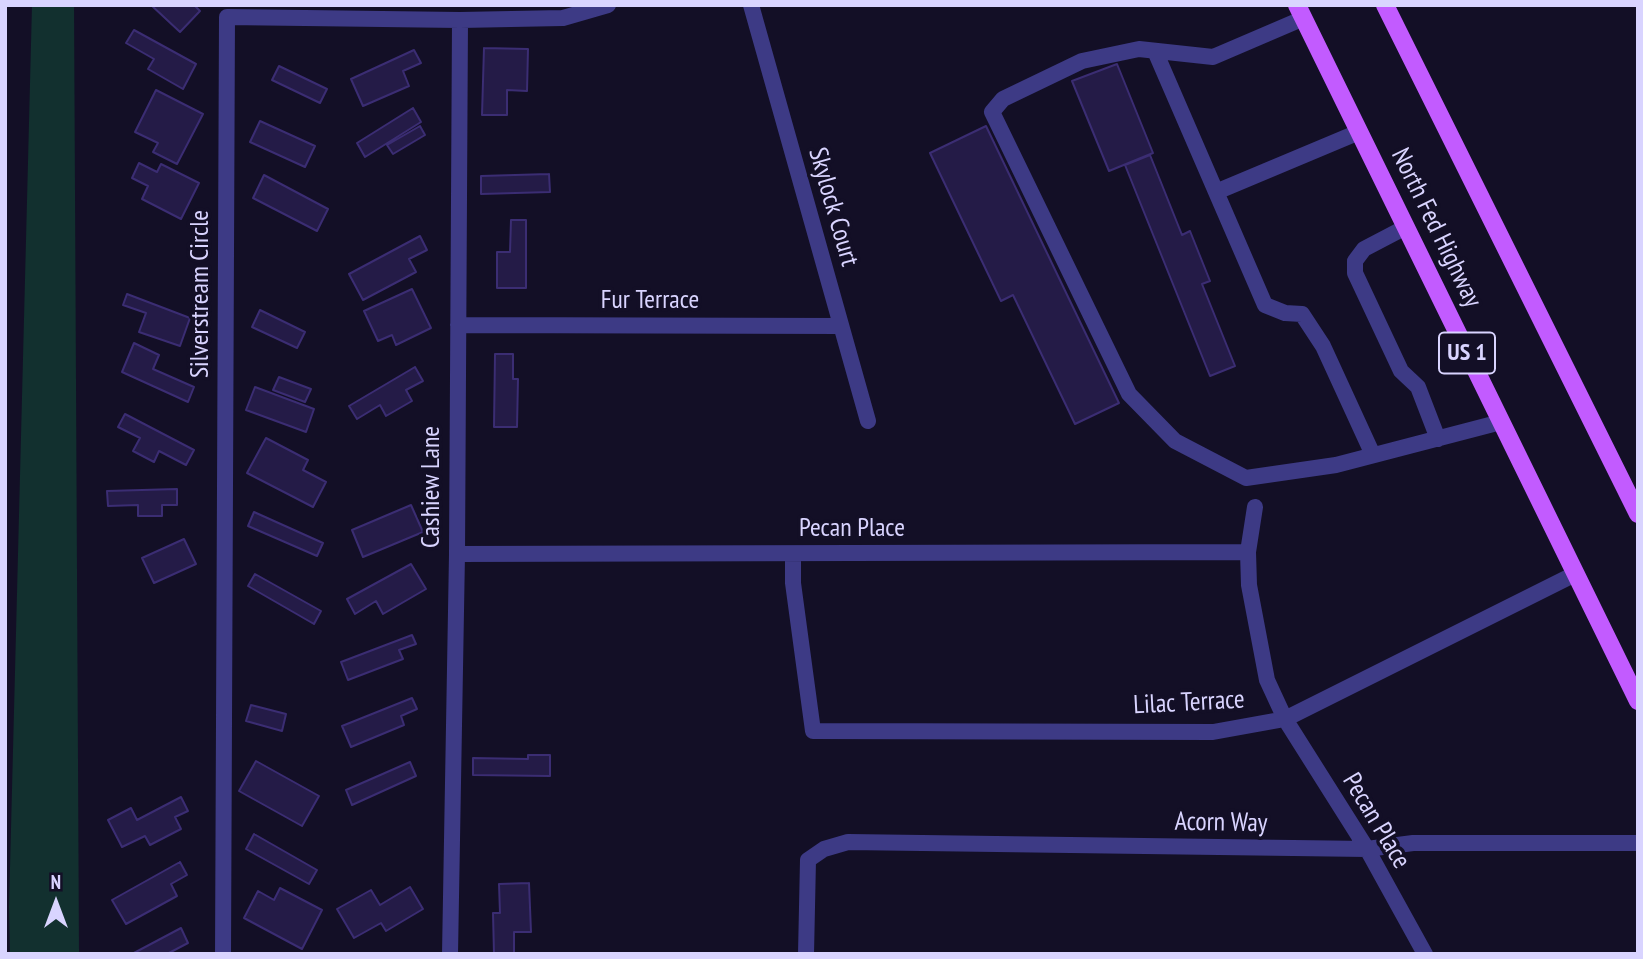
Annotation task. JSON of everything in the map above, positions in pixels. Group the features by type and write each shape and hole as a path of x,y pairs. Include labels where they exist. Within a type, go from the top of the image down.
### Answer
{"main road":[{"name":"North Fed Highway","path":"1385,5 1638,514"},
{"name":"North Fed Highway","path":"1300,12 1638,701"}],"lane":[{"name":"Silverstream Circle","path":"223,954 227,17 563,19 608,5"},
{"name":"Skylock Court","path":"751,5 868,421"},
{"path":"1300,12 1213,57 1139,49 1082,61 1003,99 992,112 1129,394 1174,441 1246,478 1336,465 1501,422"},
{"name":"Cashiew Lane","path":"450,954 457,554 460,20"},
{"path":"1155,51 1265,305 1285,313 1302,314 1323,346 1373,455"},
{"path":"1216,192 1359,132"},
{"path":"1406,227 1364,249 1356,261 1356,273 1401,371 1418,387 1438,439"},
{"name":"Fur Terrace","path":"458,325 841,326"},
{"name":"Pecan Place","path":"1255,507 1248,552 1249,585 1267,680 1285,719 1367,849 1425,954"},
{"name":"Pecan Place","path":"457,554 1248,552"},
{"name":"Lilac Terrace","path":"793,554 794,596 813,731 1213,732 1285,719 1575,573"},
{"name":"Acorn Way","path":"806,954 808,860 824,849 848,842 1367,849 1413,843 1638,843"}],"green space":[{"path":"32,5 74,5 79,954 10,954"}],"building":[{"path":"151,5 194,5 200,11 180,32"},
{"path":"134,30 196,64 183,89 148,69 154,59 126,43"},
{"path":"484,48 528,49 527,91 507,90 507,115 482,115"},
{"path":"414,50 421,63 403,71 409,86 363,106 351,79"},
{"path":"1117,64 1153,153 1109,171 1072,81"},
{"path":"279,66 327,89 320,103 272,80"},
{"path":"156,90 203,114 177,164 153,152 158,143 135,132"},
{"path":"413,108 421,122 365,157 357,143"},
{"path":"260,121 315,146 305,167 250,142"},
{"path":"420,126 425,135 393,154 387,145"},
{"path":"986,126 1119,403 1075,424 1013,295 1001,301 930,153"},
{"path":"1150,155 1182,235 1190,231 1210,281 1202,284 1235,366 1210,376 1125,165"},
{"path":"139,163 157,172 161,164 199,183 181,219 142,199 148,186 132,178"},
{"path":"549,174 550,192 481,194 481,176"},
{"path":"264,175 328,209 317,231 253,198"},
{"path":"511,220 526,220 526,288 497,288 497,252 510,252"},
{"path":"420,236 427,250 409,259 416,272 363,300 349,274"},
{"path":"412,289 431,328 396,345 392,335 378,341 364,311"},
{"path":"127,294 190,318 180,346 139,332 146,313 123,305"},
{"path":"260,310 305,332 297,348 252,327"},
{"path":"134,343 159,355 153,369 194,387 188,402 122,372"},
{"path":"495,354 513,354 513,379 518,379 517,427 494,427"},
{"path":"415,367 423,381 406,390 412,401 386,416 380,405 357,419 349,406"},
{"path":"279,377 311,389 305,402 273,390"},
{"path":"255,387 314,409 306,432 246,410"},
{"path":"125,414 194,450 186,465 159,451 154,462 133,451 140,438 118,427"},
{"path":"266,438 308,460 303,470 326,482 313,507 247,473"},
{"path":"177,489 177,505 162,505 162,516 138,516 138,505 108,506 107,491"},
{"path":"411,505 423,532 363,557 352,530"},
{"path":"254,512 323,543 317,556 248,526"},
{"path":"184,539 196,564 154,583 142,558"},
{"path":"411,564 426,589 383,614 376,601 355,614 347,599"},
{"path":"255,574 321,611 314,624 248,586"},
{"path":"412,635 416,644 399,650 403,659 348,680 341,662"},
{"path":"412,698 417,709 401,716 404,725 351,747 342,726"},
{"path":"251,705 286,714 282,731 246,721"},
{"path":"528,755 550,755 550,776 473,775 473,758 528,759"},
{"path":"256,761 319,796 302,826 239,791"},
{"path":"410,762 416,776 352,805 346,790"},
{"path":"181,797 188,811 175,817 181,829 150,845 145,836 122,847 108,820 131,808 137,820"},
{"path":"254,834 317,870 309,884 246,849"},
{"path":"180,862 187,875 171,884 177,896 126,924 112,900"},
{"path":"529,883 531,932 514,932 514,954 494,954 493,913 500,913 499,884"},
{"path":"410,887 423,909 386,931 381,923 354,938 337,909 371,890 380,905"},
{"path":"280,888 322,910 302,949 244,918 258,891 274,900"},
{"path":"181,928 188,943 167,954 132,954"}]}
